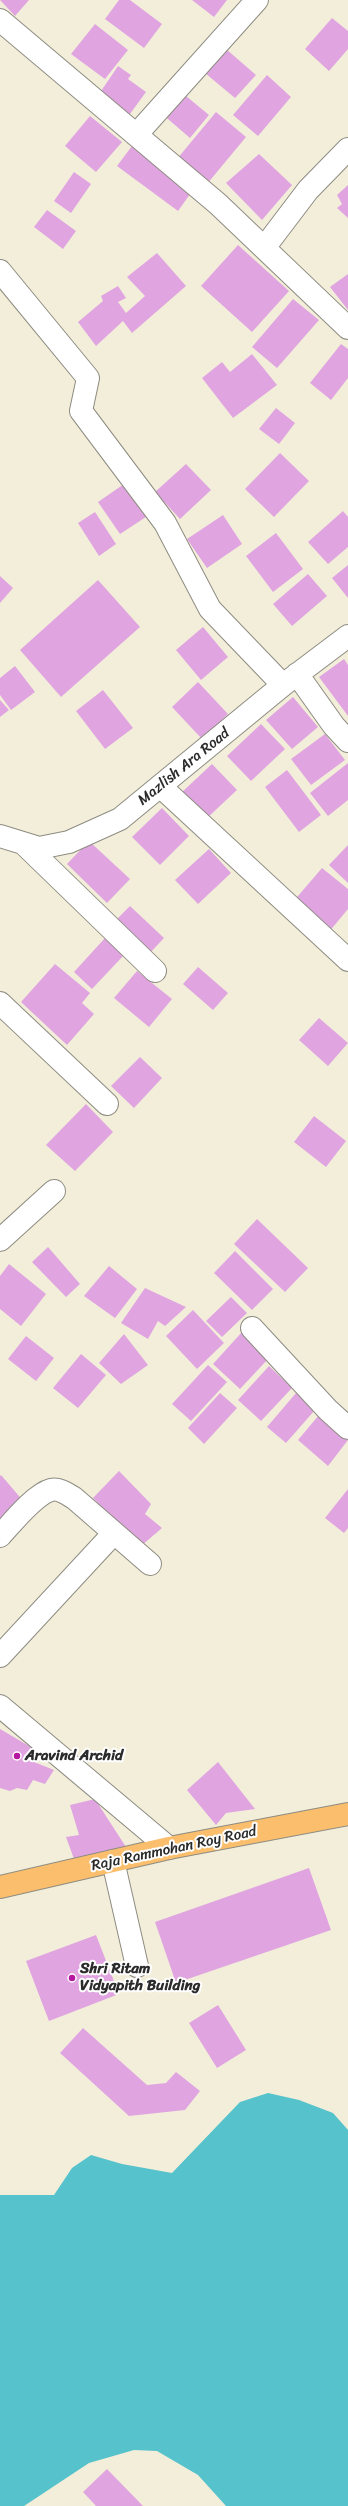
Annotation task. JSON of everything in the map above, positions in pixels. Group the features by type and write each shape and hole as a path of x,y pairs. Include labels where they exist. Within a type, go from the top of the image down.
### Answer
{"main road":[{"name":"Raja Rammohan Roy Road","path":"0,1887 169,1848 348,1814"}],"street":[{"path":"136,135 257,0"},
{"path":"0,20 218,204 348,328"},
{"path":"264,248 308,190 348,149"},
{"path":"0,272 88,378 81,411 164,523 210,609 290,680 348,741"},
{"name":"Mazlish Ara Road","path":"0,836 39,848 69,842 120,819 290,680 348,636"},
{"path":"160,786 348,960"},
{"path":"24,844 155,970"},
{"path":"0,1003 107,1104"},
{"path":"0,1240 54,1191"},
{"path":"252,1328 328,1410 348,1428"},
{"path":"0,1536 41,1494 51,1490 59,1490 74,1498 150,1564"},
{"path":"0,1656 114,1533"},
{"path":"0,1706 169,1848"},
{"path":"113,1861 136,1966"}],"water":[{"path":"268,2093 299,2100 333,2113 348,2130 348,2506 226,2506 198,2475 157,2451 134,2450 89,2463 24,2506 0,2506 0,2195 54,2195 72,2168 91,2155 122,2164 172,2173 240,2102"}],"building":[{"path":"0,0 29,0 15,16"},
{"path":"119,0 130,0 162,24 144,48 105,19"},
{"path":"192,0 227,0 214,17"},
{"path":"332,18 348,31 348,49 329,71 305,49"},
{"path":"95,24 128,50 105,79 71,54"},
{"path":"226,49 256,75 235,98 205,73"},
{"path":"118,66 131,75 128,79 146,92 127,118 97,97"},
{"path":"267,75 291,97 258,136 233,115"},
{"path":"180,91 209,115 190,138 161,113"},
{"path":"216,112 246,137 207,184 177,159"},
{"path":"90,116 122,142 96,172 65,146"},
{"path":"132,146 193,190 178,211 117,166"},
{"path":"259,154 292,185 262,220 226,183"},
{"path":"74,172 91,184 71,213 54,201"},
{"path":"348,185 348,218 337,208 342,204 337,195"},
{"path":"47,210 76,231 63,249 34,227"},
{"path":"238,245 289,291 252,332 201,286"},
{"path":"157,253 186,286 132,333 123,321 96,346 78,322 103,301 101,296 118,286 126,298 118,302 126,313 145,296 127,277"},
{"path":"348,274 348,310 330,287"},
{"path":"293,299 319,320 277,368 252,347"},
{"path":"341,344 348,349 348,378 331,400 310,383"},
{"path":"252,354 277,385 233,418 202,378 222,362 230,372"},
{"path":"276,408 295,423 279,444 259,429"},
{"path":"280,453 309,481 274,517 245,489"},
{"path":"186,464 211,490 180,519 155,492"},
{"path":"124,484 146,517 120,534 98,502"},
{"path":"343,511 348,517 348,547 328,564 308,542"},
{"path":"95,512 116,544 99,556 78,523"},
{"path":"223,515 242,544 207,568 187,539"},
{"path":"276,533 303,569 273,592 246,556"},
{"path":"348,565 348,598 332,578"},
{"path":"308,574 327,596 292,626 273,604"},
{"path":"0,576 13,588 0,603"},
{"path":"98,580 140,627 61,697 20,650"},
{"path":"203,627 228,657 201,680 176,650"},
{"path":"344,659 348,665 348,716 319,677"},
{"path":"15,666 35,692 11,710 0,695 0,678"},
{"path":"198,682 228,714 202,739 172,707"},
{"path":"103,690 133,728 105,749 76,711"},
{"path":"293,697 318,727 292,749 266,720"},
{"path":"0,700 9,710 0,717"},
{"path":"261,724 285,749 251,781 227,756"},
{"path":"325,734 345,760 311,785 291,759"},
{"path":"348,763 348,800 328,816 310,793"},
{"path":"212,764 237,790 206,819 181,793"},
{"path":"287,770 321,815 299,832 265,787"},
{"path":"162,808 189,836 160,865 132,837"},
{"path":"89,841 130,879 107,903 67,864"},
{"path":"348,845 348,883 329,865"},
{"path":"209,849 231,873 198,904 175,880"},
{"path":"322,868 348,889 348,909 328,933 292,903"},
{"path":"130,906 164,938 148,955 114,922"},
{"path":"105,938 124,955 92,989 74,972"},
{"path":"55,964 90,993 82,1003 94,1014 67,1045 21,1002"},
{"path":"198,967 228,993 213,1010 183,984"},
{"path":"137,971 172,999 149,1027 114,998"},
{"path":"319,1018 348,1043 328,1066 299,1040"},
{"path":"140,1057 162,1078 134,1108 111,1086"},
{"path":"86,1104 113,1132 75,1171 46,1145"},
{"path":"314,1116 346,1141 326,1167 294,1142"},
{"path":"257,1219 308,1268 285,1292 234,1244"},
{"path":"48,1247 80,1284 66,1297 32,1262"},
{"path":"235,1251 273,1289 252,1310 214,1273"},
{"path":"9,1264 46,1294 21,1326 0,1309 0,1276"},
{"path":"109,1266 137,1289 115,1318 84,1296"},
{"path":"145,1288 186,1307 165,1326 158,1321 148,1339 121,1323"},
{"path":"231,1297 247,1313 222,1337 206,1321"},
{"path":"193,1310 224,1343 197,1369 166,1336"},
{"path":"242,1332 269,1358 240,1389 213,1364"},
{"path":"124,1334 148,1365 121,1384 99,1363"},
{"path":"26,1336 54,1358 36,1381 8,1359"},
{"path":"81,1354 106,1375 78,1408 53,1388"},
{"path":"208,1365 227,1382 191,1421 172,1404"},
{"path":"269,1366 292,1388 261,1421 238,1400"},
{"path":"220,1393 237,1408 204,1444 188,1428"},
{"path":"296,1393 315,1410 286,1443 267,1427"},
{"path":"319,1415 348,1440 328,1466 298,1440"},
{"path":"119,1471 151,1504 145,1514 162,1528 141,1546 93,1498"},
{"path":"1,1475 25,1503 0,1524 0,1476"},
{"path":"348,1489 348,1528 344,1533 325,1518"},
{"name":"Aravind Archid","path":"0,1729 36,1750 34,1762 54,1770 45,1784 33,1780 27,1790 17,1788 10,1791 0,1788"},
{"path":"218,1762 255,1809 226,1813 216,1825 187,1790"},
{"path":"95,1799 126,1847 74,1859 66,1837 79,1835 70,1805"},
{"path":"309,1868 331,1930 176,1983 155,1922"},
{"name":"Shri Ritam Vidyapith Building","path":"96,1935 119,1994 49,2021 26,1961"},
{"path":"218,2005 246,2050 217,2068 189,2023"},
{"path":"83,2028 147,2085 166,2083 176,2072 200,2091 185,2110 129,2116 60,2053"},
{"path":"107,2469 143,2506 96,2506 83,2492"}],"place":[{"name":"Aravind Archid","path":"17,1756"},
{"name":"Shri Ritam Vidyapith Building","path":"72,1978"}]}
